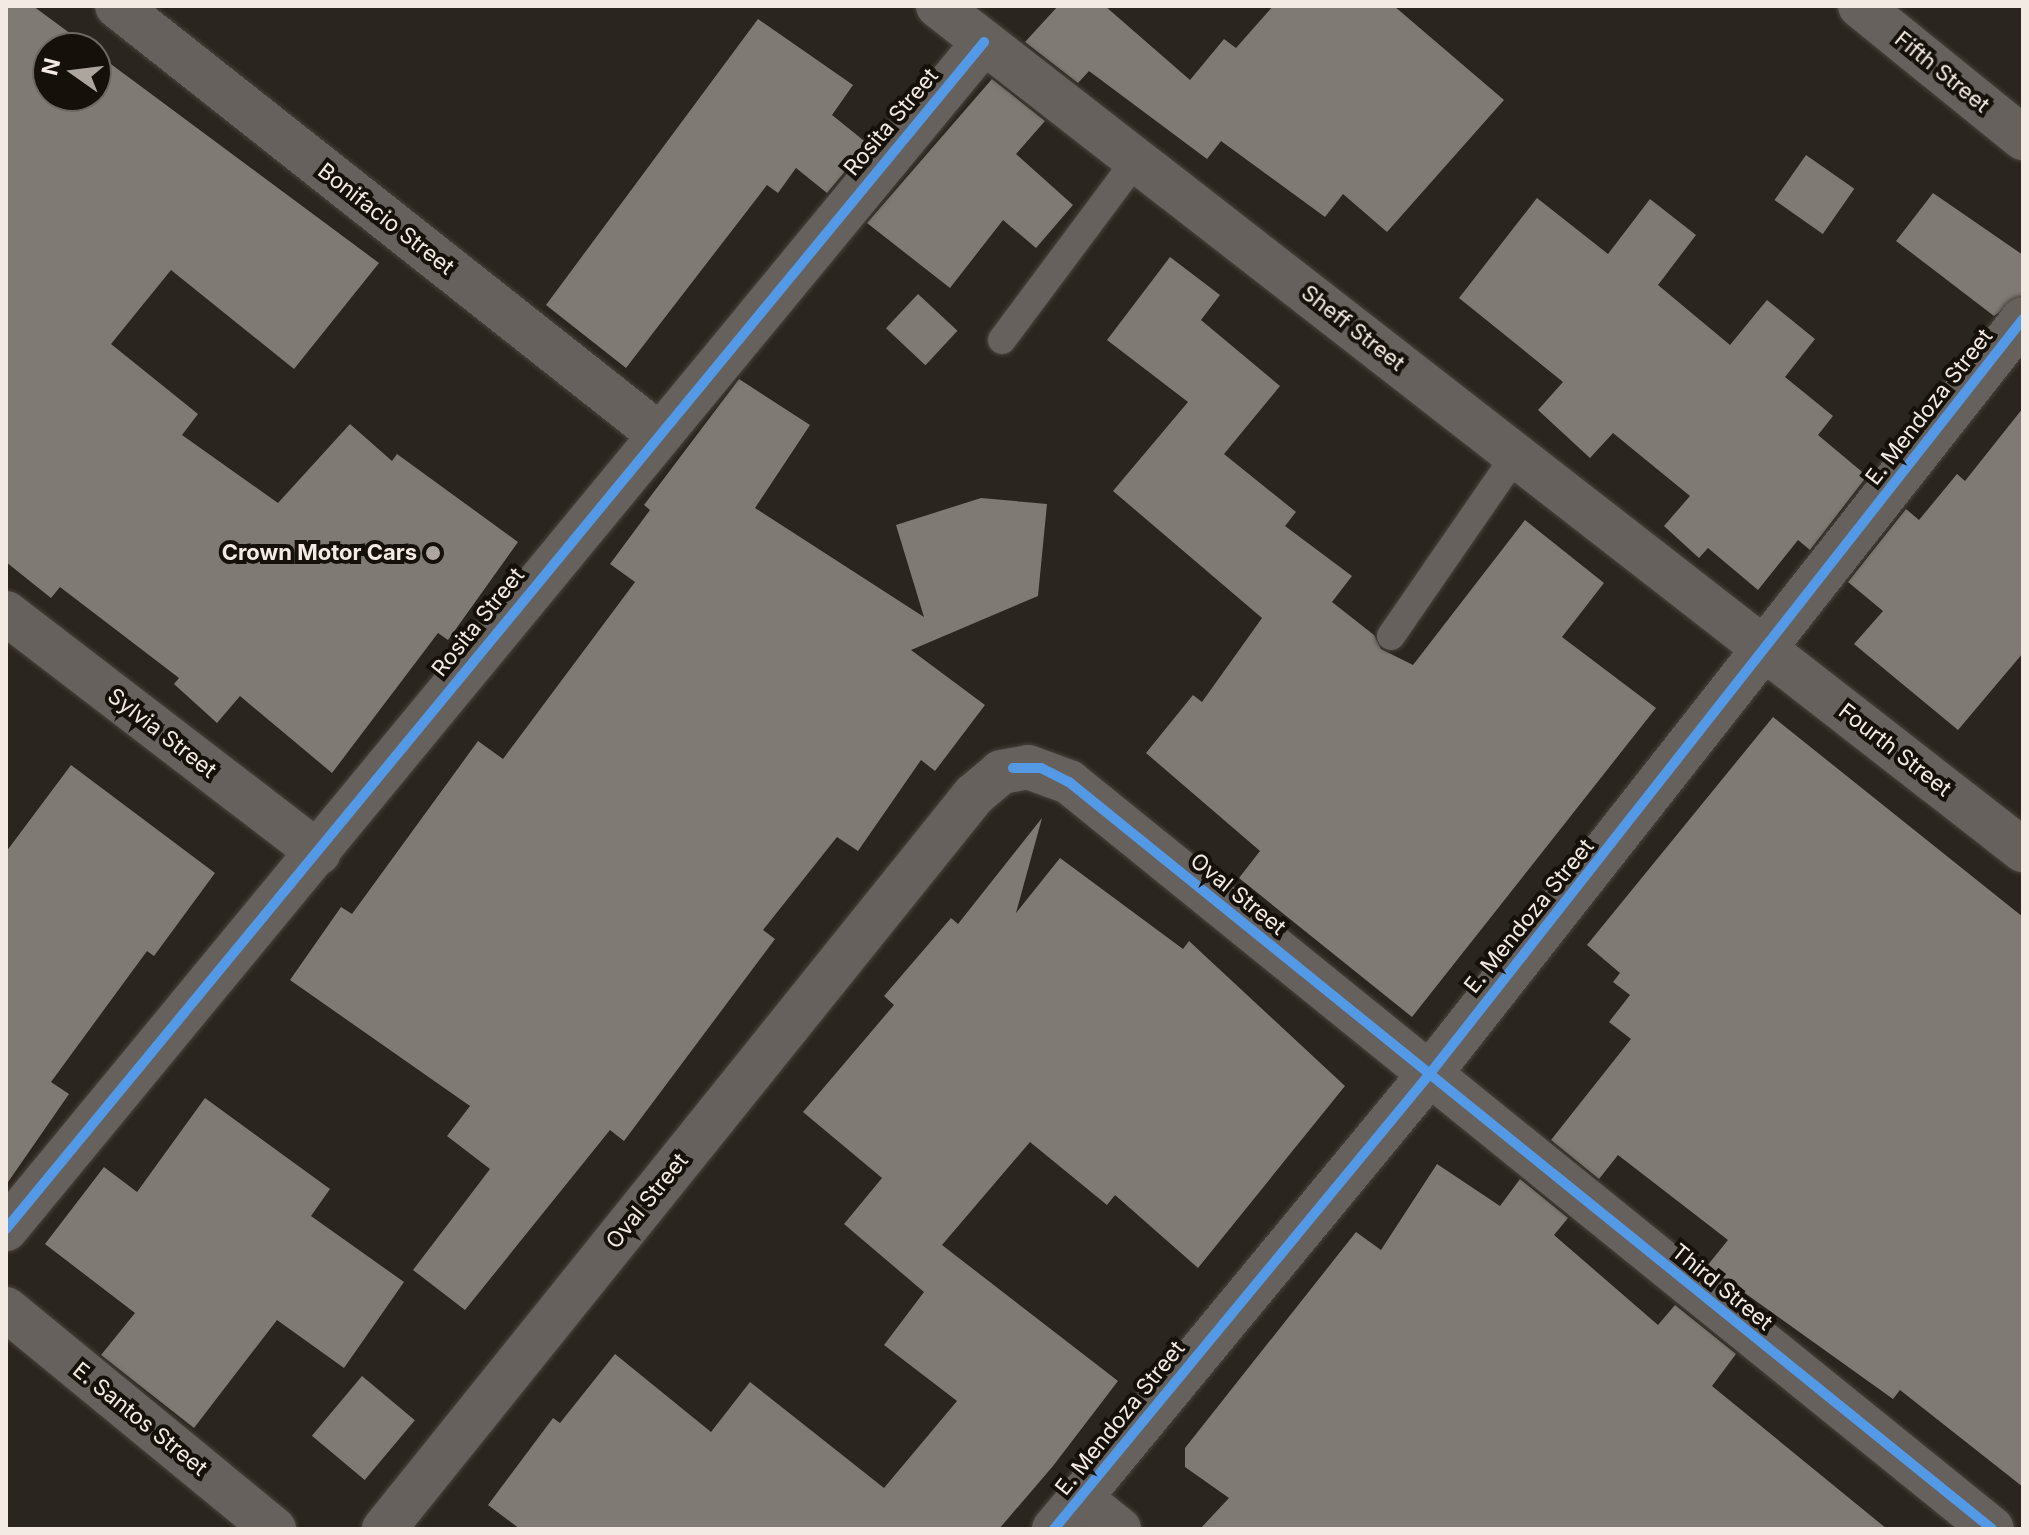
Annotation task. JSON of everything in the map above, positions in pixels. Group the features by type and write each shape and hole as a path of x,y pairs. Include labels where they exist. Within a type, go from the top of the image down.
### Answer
{"street":[{"name":"Bonifacio Street","path":"117,6 656,432"},
{"name":"Sheff Street","path":"938,6 1767,649"},
{"name":"Fifth Street","path":"1860,6 2019,126"},
{"name":"Rosita Street","path":"6,1229 319,853 656,432 984,42"},
{"name":"E. Mendoza Street","path":"1067,1513 1428,1076 1767,649 2023,319"},
{"name":"Sylvia Street","path":"6,613 319,853"},
{"name":"Fourth Street","path":"1767,649 2023,850"},
{"name":"Oval Street","path":"384,1529 974,795 1001,772 1041,768 1069,782 1428,1076"},
{"name":"Third Street","path":"1428,1076 1992,1529"},
{"name":"E. Santos Street","path":"6,1309 274,1529"},
{"path":"1067,1513 1119,1529"}],"lane":[{"path":"1002,340 1136,160"},
{"path":"1391,636 1516,455"}],"building":[{"path":"6,6 33,6 68,32 32,32 32,112 112,112 112,65 379,263 294,369 171,270 111,344 198,414 182,435 278,503 350,424 392,461 397,454 518,542 448,640 438,633 332,773 240,696 217,723 174,684 179,678 60,587 51,598 6,562"},
{"path":"1058,6 1105,6 1190,80 1224,39 1236,48 1273,6 1394,6 1504,100 1387,232 1343,194 1325,217 1221,141 1207,159 1089,71 1078,83 1025,42"},
{"path":"758,19 853,85 832,115 868,144 827,193 796,168 778,193 767,185 626,368 546,305"},
{"path":"992,79 1045,121 1016,154 1073,205 1036,248 1003,220 950,288 867,223"},
{"path":"1806,155 1854,189 1823,234 1774,200"},
{"path":"1933,193 2023,255 2023,295 1994,316 1896,241"},
{"path":"1537,198 1608,254 1650,199 1696,235 1658,285 1730,345 1767,300 1815,339 1785,377 1833,416 1818,435 1867,476 1810,550 1798,540 1758,590 1708,548 1699,558 1664,526 1690,496 1613,433 1590,458 1538,410 1563,382 1459,298"},
{"path":"1170,257 1220,295 1201,320 1280,386 1224,454 1296,512 1285,526 1352,576 1332,602 1374,635 1381,649 1413,665 1525,520 1604,583 1562,637 1656,708 1412,1017 1239,878 1260,851 1146,753 1193,695 1202,702 1262,618 1113,491 1188,402 1107,340"},
{"path":"918,294 957,331 925,365 886,328"},
{"path":"739,379 810,425 755,508 924,617 896,525 981,498 1047,504 1038,596 911,650 985,705 935,771 921,760 858,851 837,837 763,930 775,939 624,1141 610,1130 465,1310 413,1270 490,1169 447,1136 470,1106 290,980 341,907 352,914 478,741 503,759 635,582 610,564 650,510 644,505"},
{"path":"2023,408 2023,653 1958,730 1854,644 1883,611 1848,582 1906,509 1919,520 1957,474 1965,481"},
{"path":"1773,717 2023,917 2023,1487 1900,1390 1893,1399 1707,1266 1728,1240 1618,1155 1599,1179 1551,1140 1631,1039 1609,1022 1630,995 1613,982 1620,973 1587,945"},
{"path":"71,765 215,873 154,956 147,951 51,1082 69,1094 6,1185 6,852"},
{"path":"1042,818 1016,913 1060,858 1183,949 1189,941 1345,1086 1198,1268 1115,1195 1107,1205 1030,1142 942,1245 1118,1381 1053,1466 999,1529 520,1529 488,1505 553,1418 560,1423 615,1354 711,1432 750,1382 884,1488 957,1401 884,1345 924,1292 844,1224 882,1178 803,1112 894,1005 884,996 951,918 958,924"},
{"path":"205,1098 330,1189 311,1216 404,1282 344,1368 277,1320 194,1428 101,1355 135,1313 45,1244 104,1167 137,1192"},
{"path":"1437,1164 1500,1206 1520,1179 1568,1218 1554,1235 1658,1325 1675,1305 1736,1354 1712,1386 1887,1529 1200,1529 1229,1498 1185,1467 1185,1448 1356,1232 1381,1250"},
{"path":"362,1376 415,1420 365,1480 312,1436"}],"cycle path":[{"path":"6,1229 984,42"},
{"path":"1054,1529 1428,1076 2023,319"},
{"path":"1013,768 1041,768 1069,782 1992,1529"}],"place":[{"name":"Crown Motor Cars","path":"433,553"}]}
